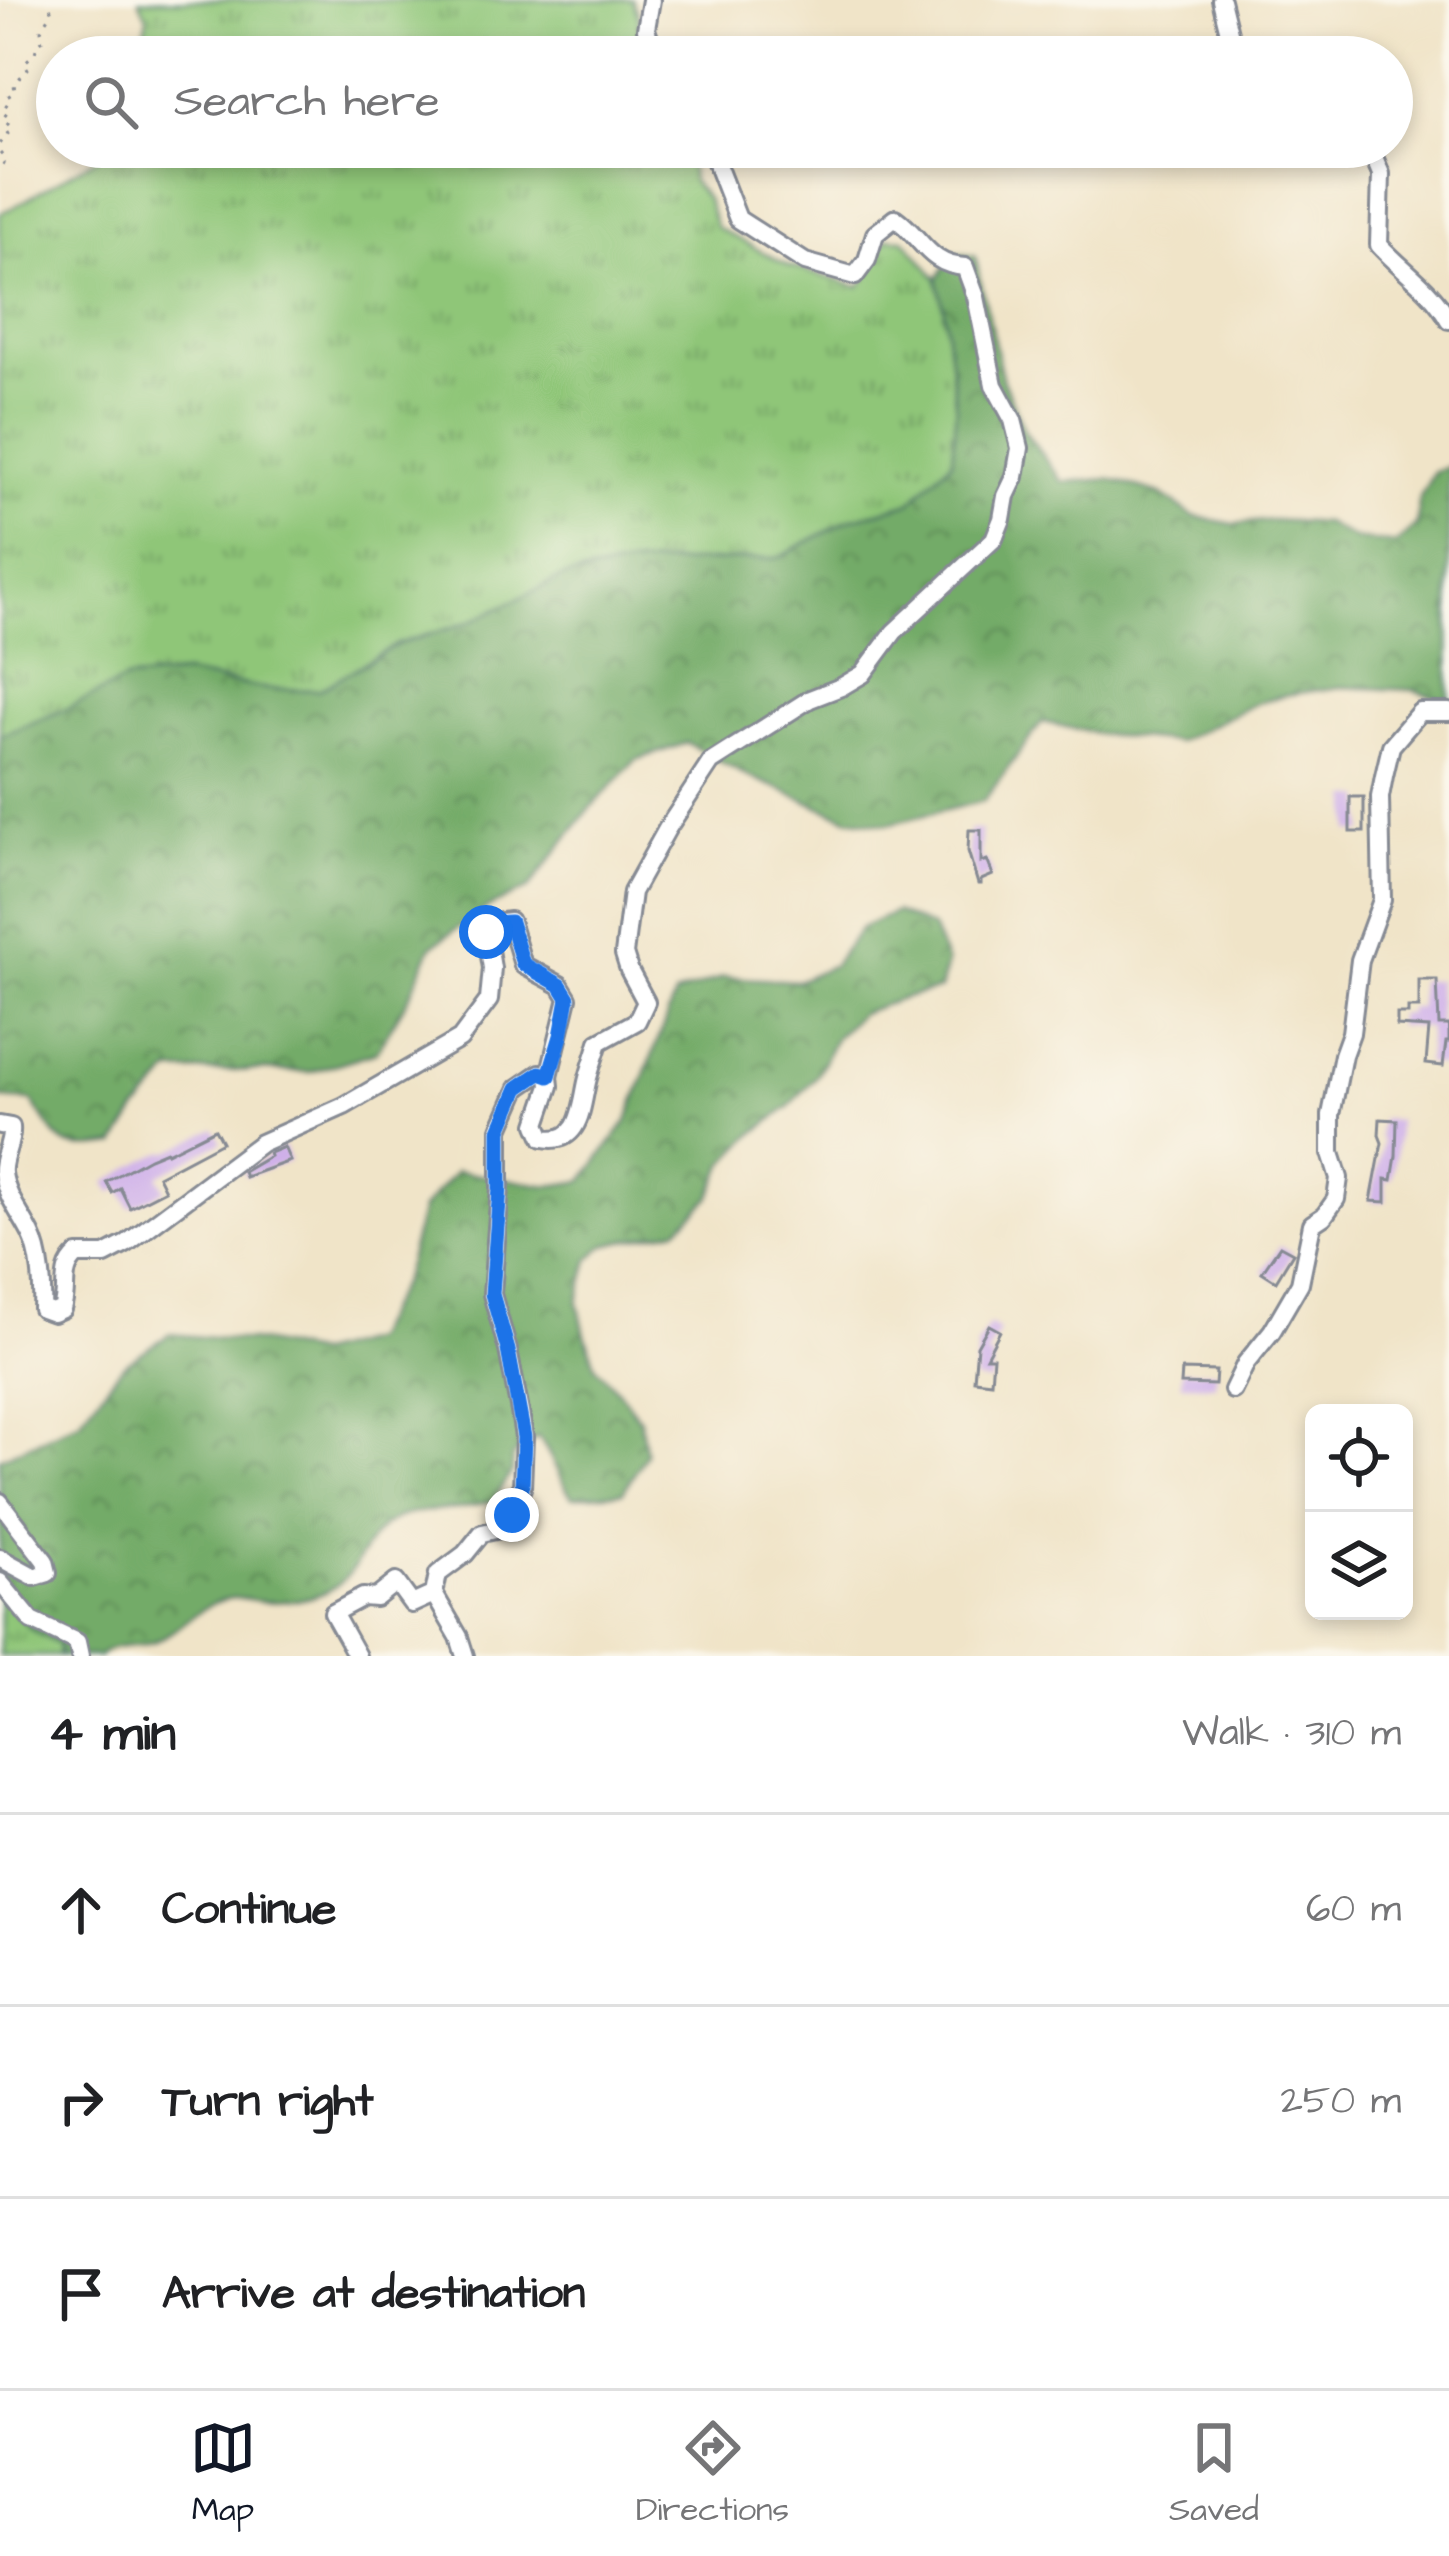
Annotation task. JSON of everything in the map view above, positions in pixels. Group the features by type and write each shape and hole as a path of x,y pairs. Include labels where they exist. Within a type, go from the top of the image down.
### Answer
{"street":[{"path":"648,36 651,0"},
{"path":"1221,0 1230,36"},
{"path":"0,1125 11,1127 13,1135 2,1170 13,1204 34,1238 42,1309 53,1313 62,1309 67,1264 76,1255 105,1255 126,1244 262,1143 344,1106 460,1039 489,1000 492,968 486,932 493,923 510,922 523,964 560,985 568,998 537,1124 549,1140 576,1126 584,1110 598,1042 637,1021 646,1002 624,954 632,892 694,787 711,762 810,699 863,674 893,632 994,539 1020,448 1013,420 994,386 965,267 935,259 895,218 875,234 867,260 855,276 805,262 738,219 718,168"},
{"path":"1378,168 1379,245 1436,296 1449,320"},
{"path":"1233,1390 1300,1283 1312,1224 1336,1199 1339,1178 1331,1154 1331,1115 1342,1054 1352,1033 1360,960 1382,900 1380,797 1391,746 1420,712 1449,712"},
{"path":"465,1656 434,1594 438,1574 465,1554 482,1533 500,1528 512,1515 522,1488 524,1437 492,1294 500,1130 518,1088 540,1073 549,1076"},
{"path":"0,1502 45,1562 48,1573 35,1577 0,1558"},
{"path":"0,1582 32,1621 77,1642 80,1656"},
{"path":"357,1656 333,1613 363,1597 376,1598 396,1582 412,1604 434,1594"}],"path":[{"path":"42,36 52,13 48,0"},
{"path":"0,144 8,134 4,128 9,123 4,117 7,97 15,92 14,84 28,69 24,63 36,49"},
{"path":"0,153 6,160 0,170"}],"green space":[{"path":"139,0 632,0 640,36 144,36 147,17"},
{"path":"80,168 690,168 716,227 789,266 859,287 888,238 904,239 937,279 944,310 956,408 952,461 909,503 851,519 777,558 630,565 564,577 467,623 398,644 319,690 267,689 184,674 126,680 0,736 0,213"},
{"path":"953,253 975,256 1003,380 1025,432 1063,482 1110,479 1161,494 1193,516 1234,524 1325,523 1355,539 1396,544 1417,524 1419,499 1434,472 1449,466 1449,701 1413,690 1340,687 1285,695 1259,702 1177,742 1042,722 984,801 888,824 847,818 739,772 687,743 636,760 587,812 529,888 487,908 432,946 376,1052 311,1072 171,1072 116,1145 83,1148 64,1143 32,1101 0,1099 0,736 126,680 184,674 267,689 319,690 398,644 467,623 564,577 630,565 777,558 851,519 909,503 952,461 956,408 937,279"},
{"path":"896,912 932,928 947,963 940,989 861,1013 835,1038 818,1074 789,1107 725,1163 710,1198 677,1229 605,1245 589,1260 578,1302 585,1334 596,1367 640,1419 646,1454 623,1492 572,1497 538,1437 513,1456 512,1472 492,1501 418,1512 392,1521 373,1537 346,1578 323,1593 284,1601 221,1600 151,1643 111,1649 99,1656 59,1656 59,1645 30,1629 0,1597 0,1458 79,1421 124,1364 170,1334 260,1342 317,1354 370,1340 403,1279 422,1209 456,1171 549,1186 583,1181 628,1120 675,995 724,977 797,981 833,965 861,928"},
{"path":"0,1597 30,1629 59,1645 59,1656 0,1656"}],"building":[{"path":"1350,797 1364,797 1364,832 1350,832"},
{"path":"969,830 981,830 981,862 987,860 993,875 981,884 968,851"},
{"path":"1419,980 1437,980 1439,1025 1449,1025 1443,1066 1426,1064 1429,1028 1397,1026 1397,1014 1419,1008"},
{"path":"1380,1119 1397,1120 1396,1156 1392,1180 1386,1179 1386,1202 1371,1201 1382,1143"},
{"path":"215,1129 222,1142 158,1176 165,1190 130,1208 120,1188 112,1193 106,1182"},
{"path":"284,1147 290,1161 245,1177 243,1172"},
{"path":"1280,1246 1293,1253 1276,1281 1262,1272"},
{"path":"989,1325 1000,1331 986,1357 993,1357 991,1382 974,1380 977,1346"},
{"path":"1182,1370 1216,1371 1215,1385 1181,1384"}],"route":[{"path":"486,932 493,923 510,922 523,964 560,985 568,998 549,1076 540,1073 518,1088 500,1130 492,1294 524,1437 522,1488 512,1515"}]}
